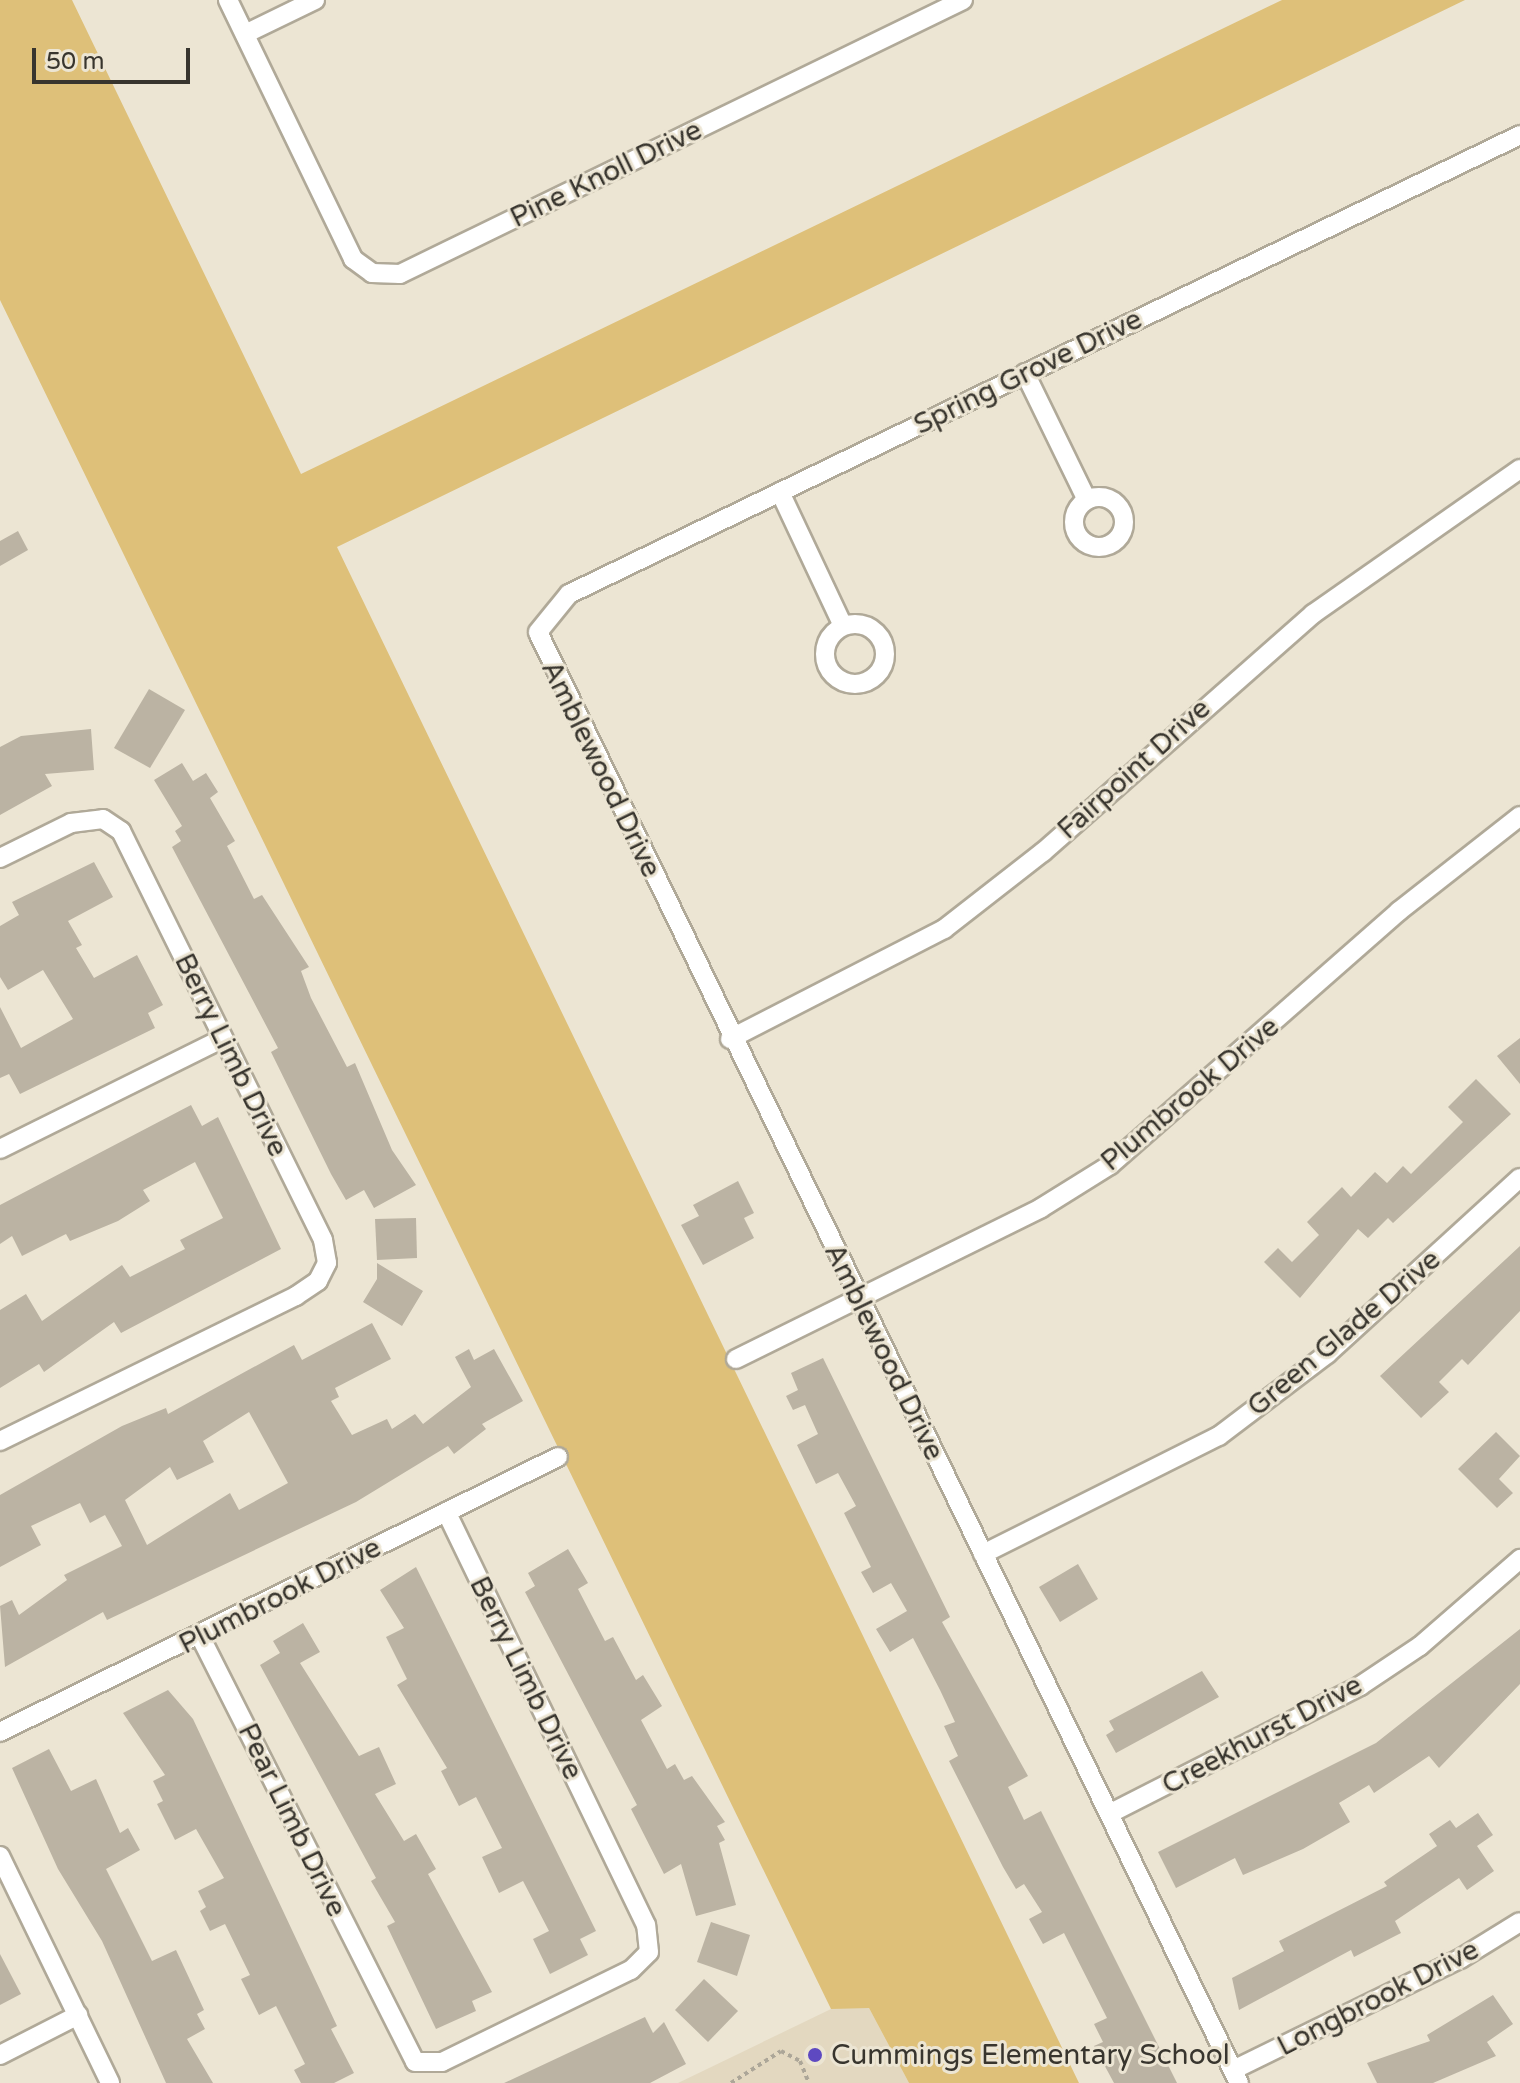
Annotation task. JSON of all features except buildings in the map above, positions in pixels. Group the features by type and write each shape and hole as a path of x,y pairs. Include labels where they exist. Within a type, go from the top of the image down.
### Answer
{"street":[{"path":"228,0 245,34 315,0"},
{"name":"Pine Knoll Drive","path":"245,34 353,259 372,273 400,274 963,0"},
{"name":"Spring Grove Drive","path":"544,620 569,594 1520,135"},
{"path":"1025,373 1087,500"},
{"name":"Fairpoint Drive","path":"730,1039 895,959 955,921 1313,614 1520,469"},
{"path":"780,492 843,626"},
{"name":"Amblewood Drive","path":"544,620 538,632 547,658 730,1039 1111,1813 1236,2077"},
{"name":"Plumbrook Drive","path":"736,1359 1041,1208 1110,1165 1399,911 1520,816"},
{"name":"Berry Limb Drive","path":"0,858 71,823 103,819 121,831 323,1240 327,1263 318,1281 296,1296 0,1441"},
{"path":"0,1149 222,1039"},
{"name":"Green Glade Drive","path":"983,1554 1231,1427 1327,1354 1520,1178"},
{"name":"Plumbrook Drive","path":"0,1732 558,1457"},
{"name":"Berry Limb Drive","path":"384,2004 415,2062 442,2062 631,1970 649,1952 646,1925 446,1512"},
{"name":"Creekhurst Drive","path":"1111,1813 1360,1686 1420,1646 1520,1559"},
{"name":"Pear Limb Drive","path":"200,1636 384,2004"},
{"path":"0,1856 110,2083"},
{"name":"Longbrook Drive","path":"1236,2077 1460,1959 1520,1922"},
{"path":"0,2055 78,2015"}],"path":[{"path":"731,2083 781,2051 800,2061 809,2083"}],"shaded area":[{"path":"0,0 72,0 301,474 1282,0 1465,0 337,547 1079,2083 909,2083 869,2008 831,2009 0,300"},
{"name":"Cummings Elementary School","path":"853,2006 869,2008 909,2083 678,2083 831,2009"}],"place":[{"name":"Cummings Elementary School","path":"815,2055"}]}
